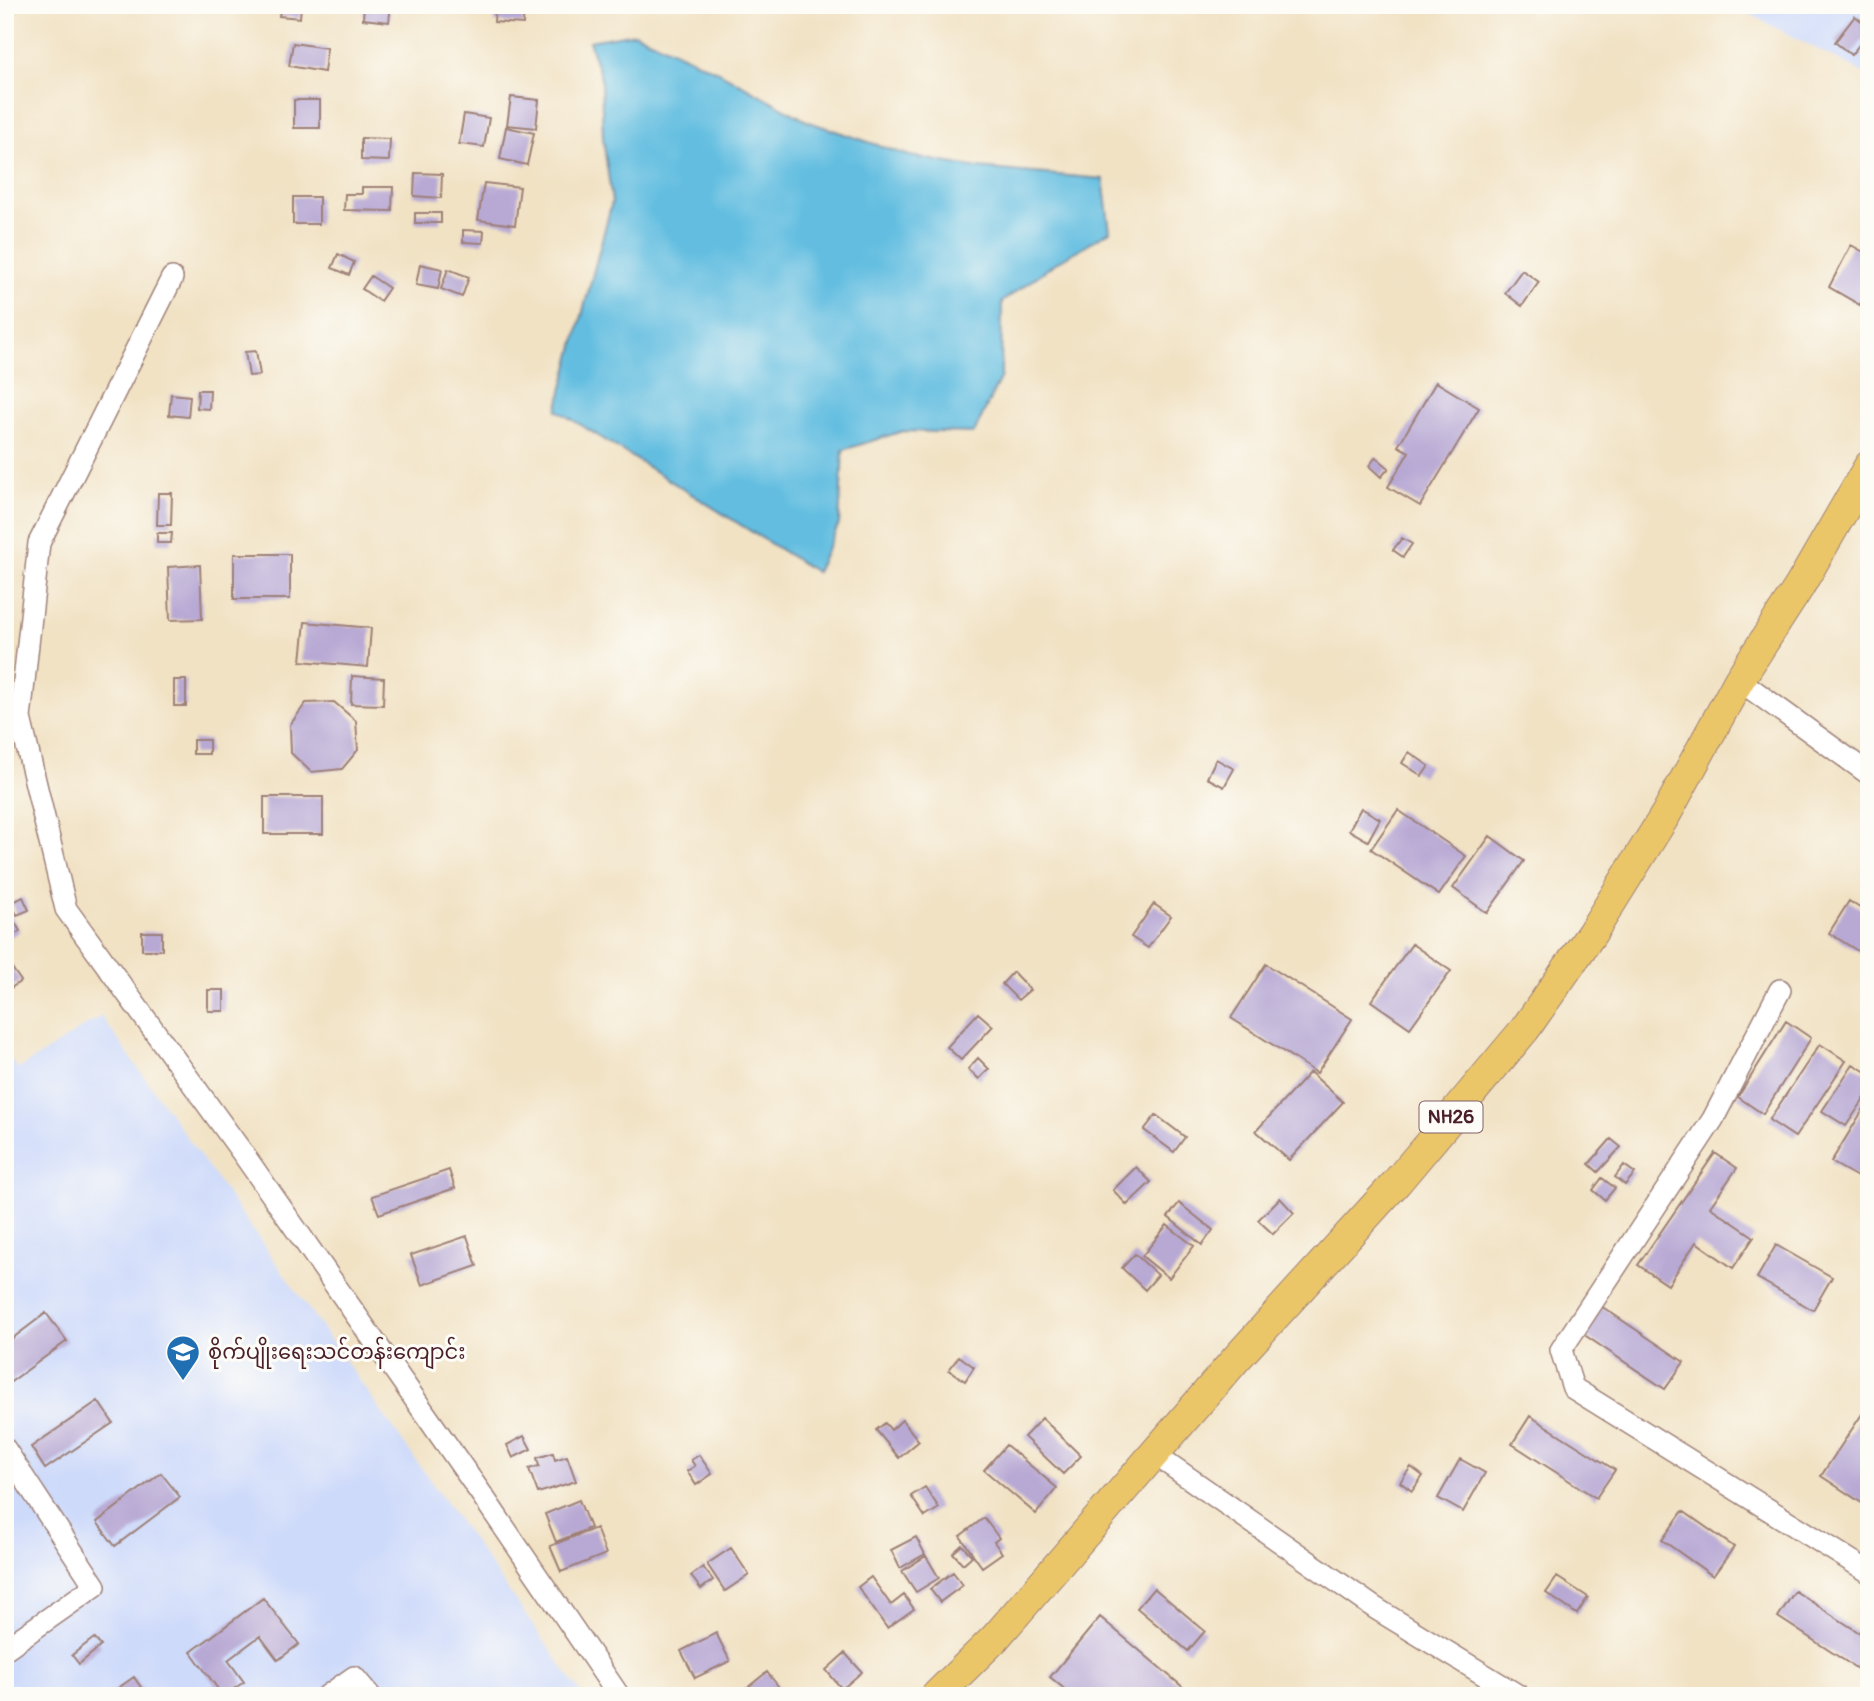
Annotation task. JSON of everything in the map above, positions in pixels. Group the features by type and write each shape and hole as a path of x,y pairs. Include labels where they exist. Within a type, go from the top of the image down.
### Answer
{"highway":[{"name":"NH26","path":"936,1696 995,1638 1153,1453 1396,1183 1525,1029 1585,943 1666,814 1739,680 1799,587 1869,466"}],"street":[{"path":"172,278 40,543 20,718 66,909 244,1155 619,1696"},
{"path":"1739,680 1869,774"},
{"path":"1780,990 1713,1119 1560,1350 1573,1388 1869,1572"},
{"path":"5,1449 95,1586 5,1649"},
{"path":"1153,1453 1376,1608 1519,1696"},
{"path":"327,1696 354,1677 370,1696"}],"shaded area":[{"path":"1732,5 1869,5 1869,76"},
{"name":"စိုက်ပျိုးရေးသင်တန်းကျောင်း","path":"101,1016 583,1696 5,1696 5,1053 19,1069"}],"water":[{"path":"635,33 717,71 809,122 910,156 978,168 1103,179 1110,231 1054,264 1002,302 1001,376 974,433 903,431 843,450 839,524 816,572 557,410 612,202 603,138 601,78 589,41"}],"building":[{"path":"281,5 301,5 300,18 279,16"},
{"path":"364,5 391,5 389,22 363,19"},
{"path":"495,5 524,5 523,24 494,22"},
{"path":"1855,16 1869,27 1869,32 1851,55 1835,42"},
{"path":"293,43 327,48 324,72 289,66"},
{"path":"511,97 539,100 536,128 507,125"},
{"path":"294,100 320,100 320,128 294,128"},
{"path":"464,114 489,118 484,147 459,144"},
{"path":"506,127 534,133 527,165 500,159"},
{"path":"361,138 390,139 389,161 361,160"},
{"path":"415,173 442,174 441,198 414,196"},
{"path":"484,183 520,187 515,225 478,220"},
{"path":"362,187 393,187 392,211 344,210 345,194 362,194"},
{"path":"293,197 319,197 319,224 293,224"},
{"path":"415,213 441,213 441,223 415,223"},
{"path":"463,230 484,231 483,243 463,242"},
{"path":"1851,245 1869,255 1869,292 1860,305 1829,287"},
{"path":"338,254 354,262 349,275 332,268"},
{"path":"420,264 442,269 438,289 416,285"},
{"path":"448,269 469,277 462,297 441,289"},
{"path":"1522,270 1539,282 1522,306 1505,293"},
{"path":"371,276 389,288 380,301 362,289"},
{"path":"256,351 260,375 249,376 245,352"},
{"path":"1436,382 1479,408 1420,506 1388,487 1409,452 1398,446"},
{"path":"198,390 210,390 209,409 197,408"},
{"path":"171,394 190,396 188,417 169,415"},
{"path":"1376,457 1389,468 1381,477 1369,466"},
{"path":"158,493 172,493 171,525 157,525"},
{"path":"157,533 172,533 171,543 157,543"},
{"path":"1402,538 1412,544 1403,557 1393,550"},
{"path":"234,554 290,554 290,599 234,599"},
{"path":"200,565 202,619 170,620 168,567"},
{"path":"305,622 371,628 368,667 301,661"},
{"path":"352,676 384,678 383,705 351,704"},
{"path":"174,680 186,680 186,706 174,706"},
{"path":"334,702 356,721 358,750 342,769 311,772 291,753 290,725 306,703"},
{"path":"193,740 209,740 209,754 193,754"},
{"path":"1409,752 1429,766 1422,776 1402,763"},
{"path":"1216,759 1234,769 1224,787 1207,778"},
{"path":"264,797 323,797 323,834 264,834"},
{"path":"1361,808 1380,819 1368,841 1349,830"},
{"path":"1398,810 1466,856 1439,895 1371,849"},
{"path":"1490,836 1524,861 1487,913 1453,888"},
{"path":"23,897 29,910 17,915 11,903"},
{"path":"1849,901 1869,914 1869,958 1829,933"},
{"path":"1154,904 1171,916 1148,948 1131,937"},
{"path":"10,914 20,931 5,940 5,917"},
{"path":"142,932 162,932 162,950 142,950"},
{"path":"1412,944 1451,971 1410,1028 1371,1001"},
{"path":"7,961 21,981 5,992 5,963"},
{"path":"1266,964 1352,1019 1317,1073 1231,1018"},
{"path":"1013,972 1030,990 1018,1000 1002,984"},
{"path":"208,990 224,990 224,1011 208,1011"},
{"path":"978,1013 993,1026 961,1060 947,1047"},
{"path":"1786,1021 1811,1038 1763,1114 1738,1097"},
{"path":"1820,1044 1846,1061 1795,1137 1769,1120"},
{"path":"978,1058 989,1069 979,1079 968,1069"},
{"path":"1853,1064 1869,1074 1869,1092 1846,1126 1822,1111"},
{"path":"1310,1072 1343,1102 1289,1160 1256,1131"},
{"path":"1869,1100 1869,1166 1861,1179 1831,1162"},
{"path":"1156,1115 1185,1137 1174,1152 1144,1130"},
{"path":"1611,1139 1621,1147 1598,1172 1589,1164"},
{"path":"1715,1153 1737,1168 1710,1207 1754,1237 1733,1268 1696,1242 1668,1285 1638,1265"},
{"path":"1624,1165 1635,1173 1625,1185 1615,1177"},
{"path":"1136,1167 1151,1182 1127,1205 1113,1190"},
{"path":"449,1170 455,1188 379,1214 372,1196"},
{"path":"1602,1178 1615,1188 1605,1200 1593,1190"},
{"path":"1280,1198 1294,1213 1273,1234 1258,1220"},
{"path":"1179,1203 1213,1230 1202,1245 1168,1217"},
{"path":"1167,1225 1194,1246 1169,1278 1142,1256"},
{"path":"467,1236 477,1266 422,1285 411,1255"},
{"path":"1776,1245 1832,1277 1813,1310 1757,1278"},
{"path":"1135,1254 1158,1275 1145,1290 1122,1268"},
{"path":"1598,1304 1684,1362 1665,1389 1580,1332"},
{"path":"46,1313 67,1341 5,1386 5,1344"},
{"path":"959,1356 974,1367 965,1381 949,1370"},
{"path":"98,1401 113,1423 45,1469 31,1447"},
{"path":"1864,1411 1869,1414 1869,1492 1862,1503 1821,1476"},
{"path":"1530,1416 1615,1470 1596,1498 1512,1444"},
{"path":"1042,1418 1081,1456 1063,1474 1024,1437"},
{"path":"902,1420 919,1441 899,1458 876,1430 885,1423 891,1430"},
{"path":"524,1436 531,1449 513,1458 507,1445"},
{"path":"1006,1445 1057,1488 1036,1514 984,1470"},
{"path":"553,1453 555,1460 567,1456 576,1481 538,1493 529,1469 539,1466 537,1458"},
{"path":"699,1455 712,1474 696,1485 687,1471 695,1466 691,1460"},
{"path":"1460,1459 1485,1473 1463,1512 1438,1498"},
{"path":"1411,1467 1423,1476 1412,1491 1400,1482"},
{"path":"161,1473 180,1497 115,1546 97,1522"},
{"path":"925,1487 939,1508 925,1517 911,1496"},
{"path":"579,1500 590,1528 556,1542 545,1514"},
{"path":"1683,1511 1734,1547 1713,1576 1662,1540"},
{"path":"984,1518 999,1538 994,1542 1002,1553 982,1567 960,1536"},
{"path":"596,1528 606,1554 561,1572 550,1546"},
{"path":"916,1537 925,1554 900,1568 891,1550"},
{"path":"962,1545 972,1556 963,1564 953,1553"},
{"path":"731,1548 749,1575 725,1591 707,1564"},
{"path":"926,1556 939,1578 916,1592 902,1571"},
{"path":"703,1567 713,1580 701,1589 691,1576"},
{"path":"953,1572 963,1585 940,1602 930,1589"},
{"path":"871,1577 891,1605 904,1595 914,1609 887,1628 858,1587"},
{"path":"1557,1577 1588,1597 1577,1614 1546,1593"},
{"path":"1154,1588 1205,1631 1188,1651 1137,1608"},
{"path":"1795,1591 1869,1639 1869,1669 1865,1674 1778,1617"},
{"path":"263,1598 299,1644 278,1660 260,1636 228,1660 244,1682 223,1696 191,1652"},
{"path":"1100,1617 1185,1689 1180,1696 1073,1696 1050,1677"},
{"path":"716,1633 730,1661 695,1678 681,1651"},
{"path":"94,1638 101,1646 79,1664 72,1655"},
{"path":"845,1653 862,1672 842,1689 826,1670"},
{"path":"767,1672 786,1696 737,1696"},
{"path":"134,1677 147,1696 107,1696"}],"place":[{"name":"စိုက်ပျိုးရေးသင်တန်းကျောင်း","path":"183,1382"}]}
